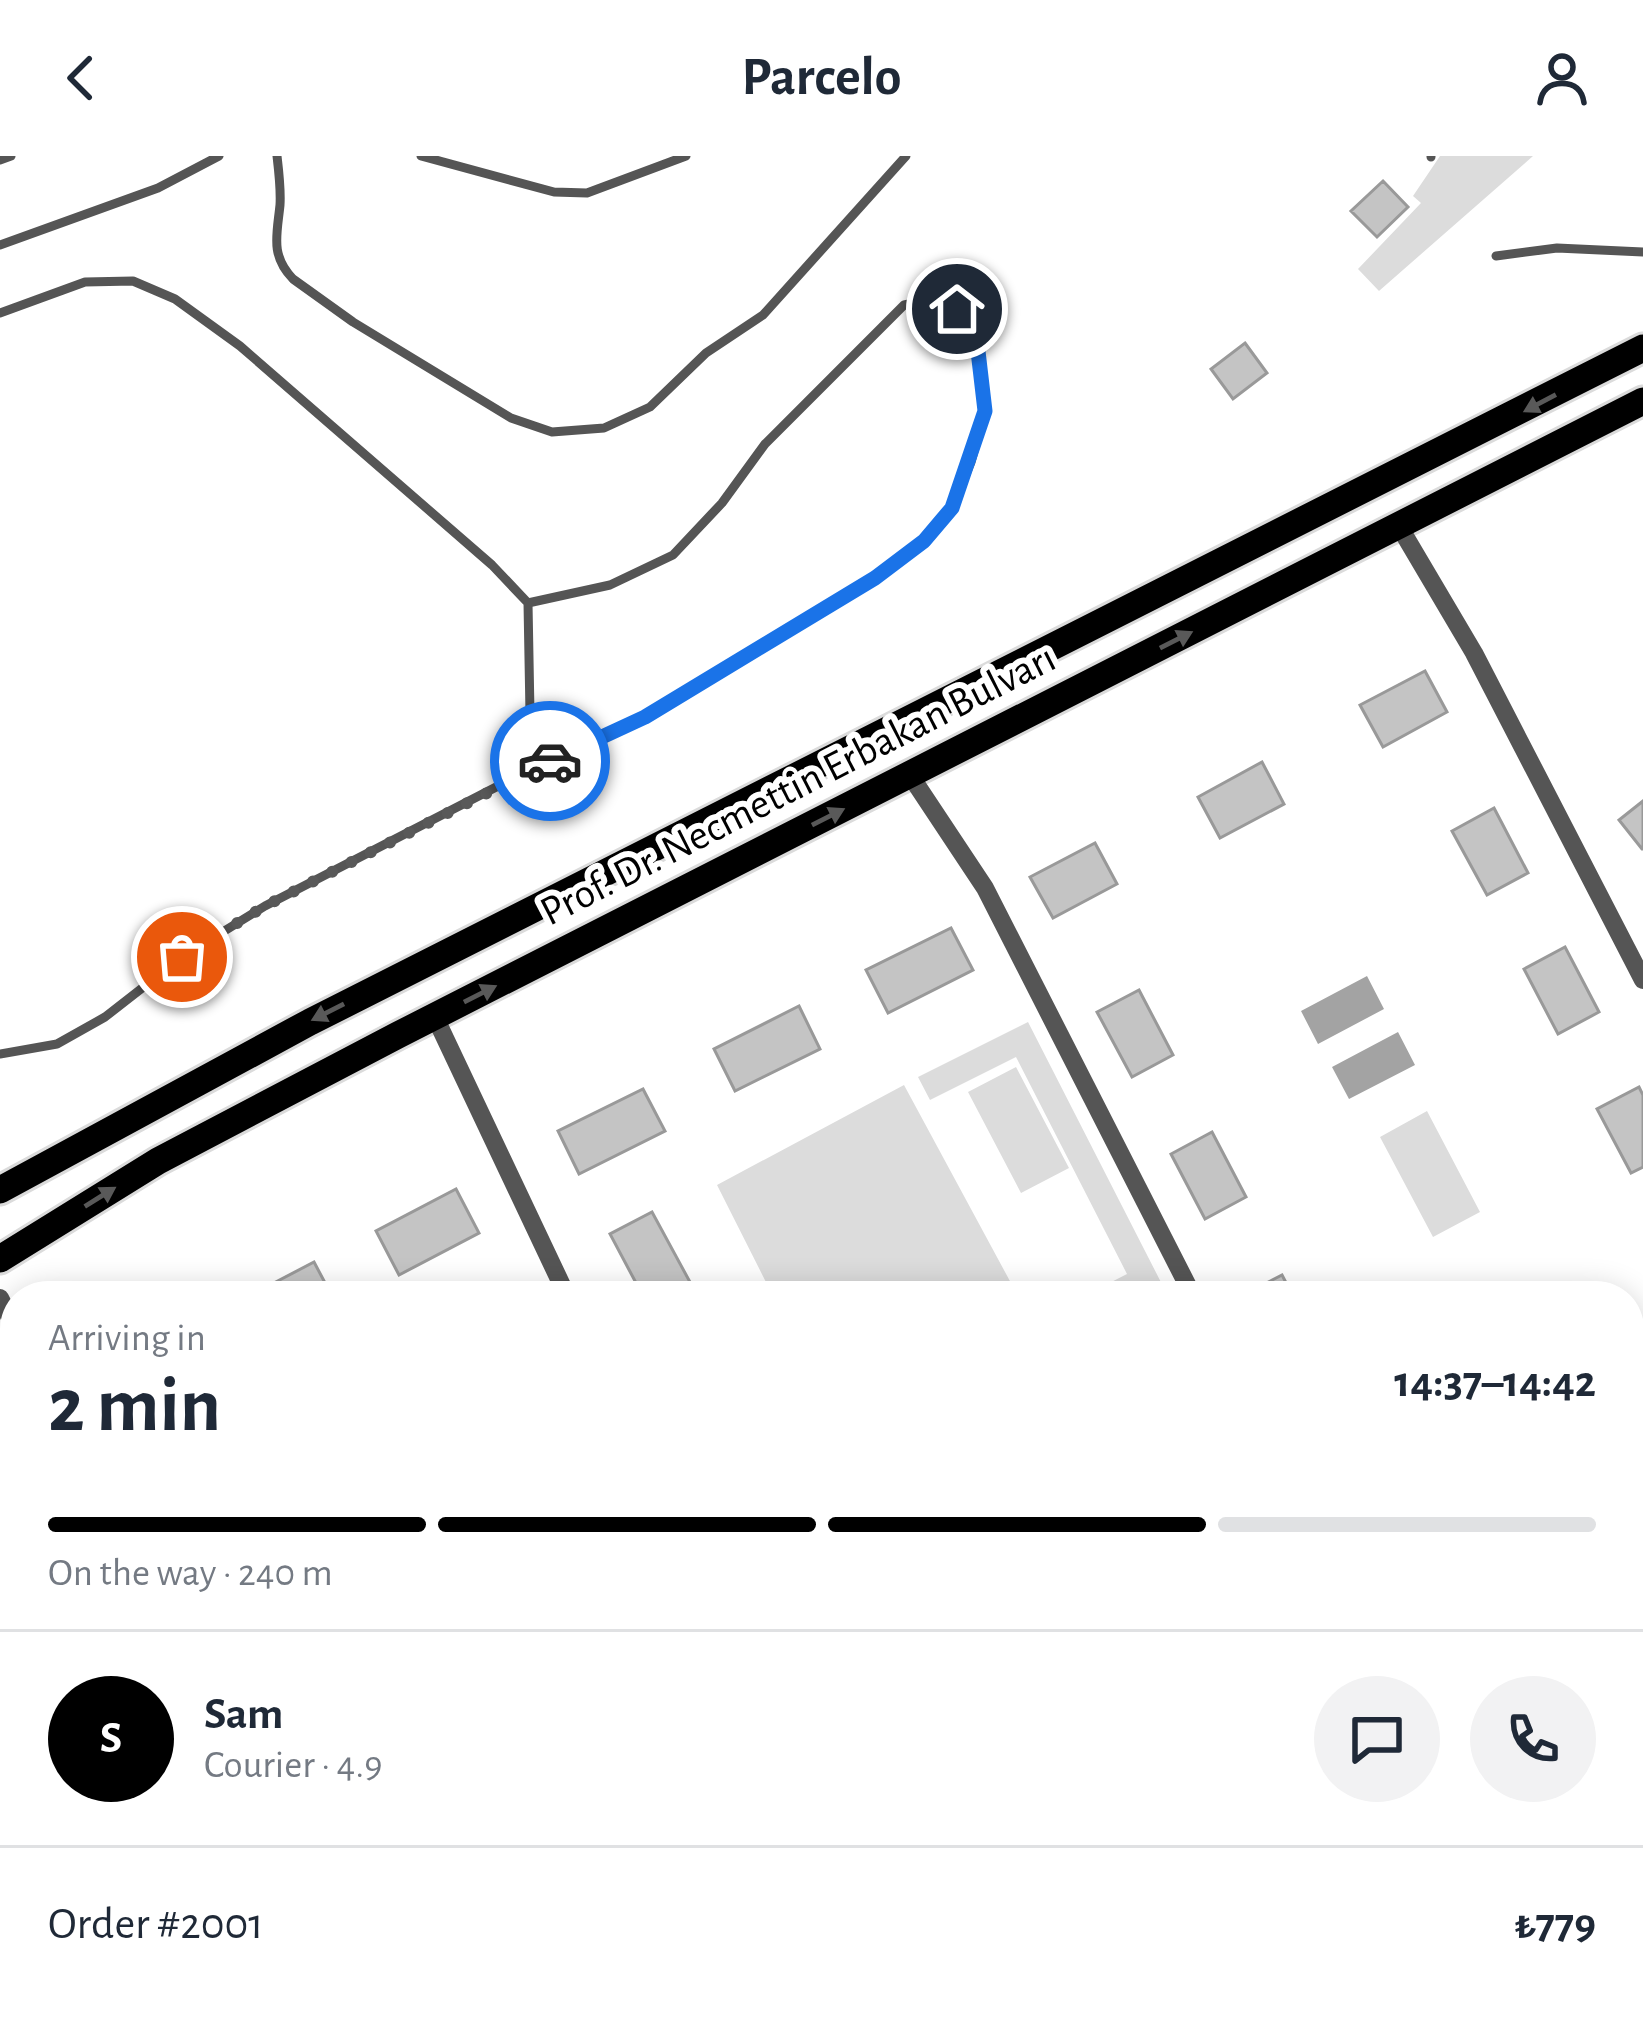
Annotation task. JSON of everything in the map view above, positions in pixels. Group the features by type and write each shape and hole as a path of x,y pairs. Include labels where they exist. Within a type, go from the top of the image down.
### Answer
{"main road":[{"name":"Prof. Dr. Necmettin Erbakan Bulvarı","path":"0,1190 330,1012 1643,348"},
{"name":"Prof. Dr. Necmettin Erbakan Bulvarı","path":"0,1259 158,1161 1643,401"}],"street":[{"path":"1399,526 1474,653 1643,980"},
{"path":"910,776 985,888 1185,1281"},
{"path":"435,1017 560,1281"}],"lane":[{"path":"0,160 11,156"},
{"path":"0,245 158,188 219,156"},
{"path":"277,156 280,200 275,244 292,279 488,406 535,429 569,433 620,423 663,397 706,353 774,304 900,158"},
{"path":"421,156 554,192 587,193 686,156"},
{"path":"1496,256 1557,248 1643,252"},
{"path":"0,313 85,282 133,281 175,298 240,346 354,444 492,565 528,604 531,770"},
{"path":"0,1054 57,1044 106,1017 182,957 265,906 645,717 875,578 924,541 952,508 985,411 976,334 957,309 933,299 904,305 765,443 722,503 673,555 610,585 528,604"}],"shaded area":[{"path":"1440,156 1533,156 1379,291 1358,269 1421,203 1413,196"},
{"path":"1367,976 1384,1009 1318,1044 1301,1011"},
{"path":"1028,1022 1160,1281 1113,1281 1127,1274 1016,1057 930,1100 918,1077"},
{"path":"1398,1032 1415,1065 1349,1099 1332,1067"},
{"path":"1016,1067 1069,1168 1021,1193 968,1092"},
{"path":"904,1085 1010,1281 765,1281 717,1185"},
{"path":"1427,1111 1480,1212 1433,1237 1380,1137"}],"building":[{"path":"1383,181 1408,207 1377,237 1351,211"},
{"path":"1245,343 1267,373 1233,399 1211,369"},
{"path":"1425,671 1447,712 1383,747 1360,705"},
{"path":"1262,762 1284,804 1220,838 1198,797"},
{"path":"1643,801 1643,849 1642,849 1619,820"},
{"path":"1494,808 1528,873 1487,895 1452,831"},
{"path":"1095,843 1117,884 1053,918 1030,877"},
{"path":"951,928 973,970 888,1013 866,970"},
{"path":"1565,947 1599,1012 1558,1034 1524,969"},
{"path":"1139,990 1173,1055 1132,1077 1097,1012"},
{"path":"799,1006 820,1049 735,1091 714,1049"},
{"path":"1639,1087 1643,1167 1631,1173 1597,1109"},
{"path":"643,1089 665,1131 579,1174 558,1131"},
{"path":"1212,1132 1246,1197 1205,1219 1171,1154"},
{"path":"456,1189 479,1233 399,1275 376,1231"},
{"path":"652,1212 689,1281 635,1281 610,1234"},
{"path":"314,1262 324,1281 278,1281"}],"way so far":[{"path":"182,957 265,906 550,761"}],"route":[{"path":"550,761 645,717 875,578 924,541 952,508 985,411 976,334 957,309"}]}
